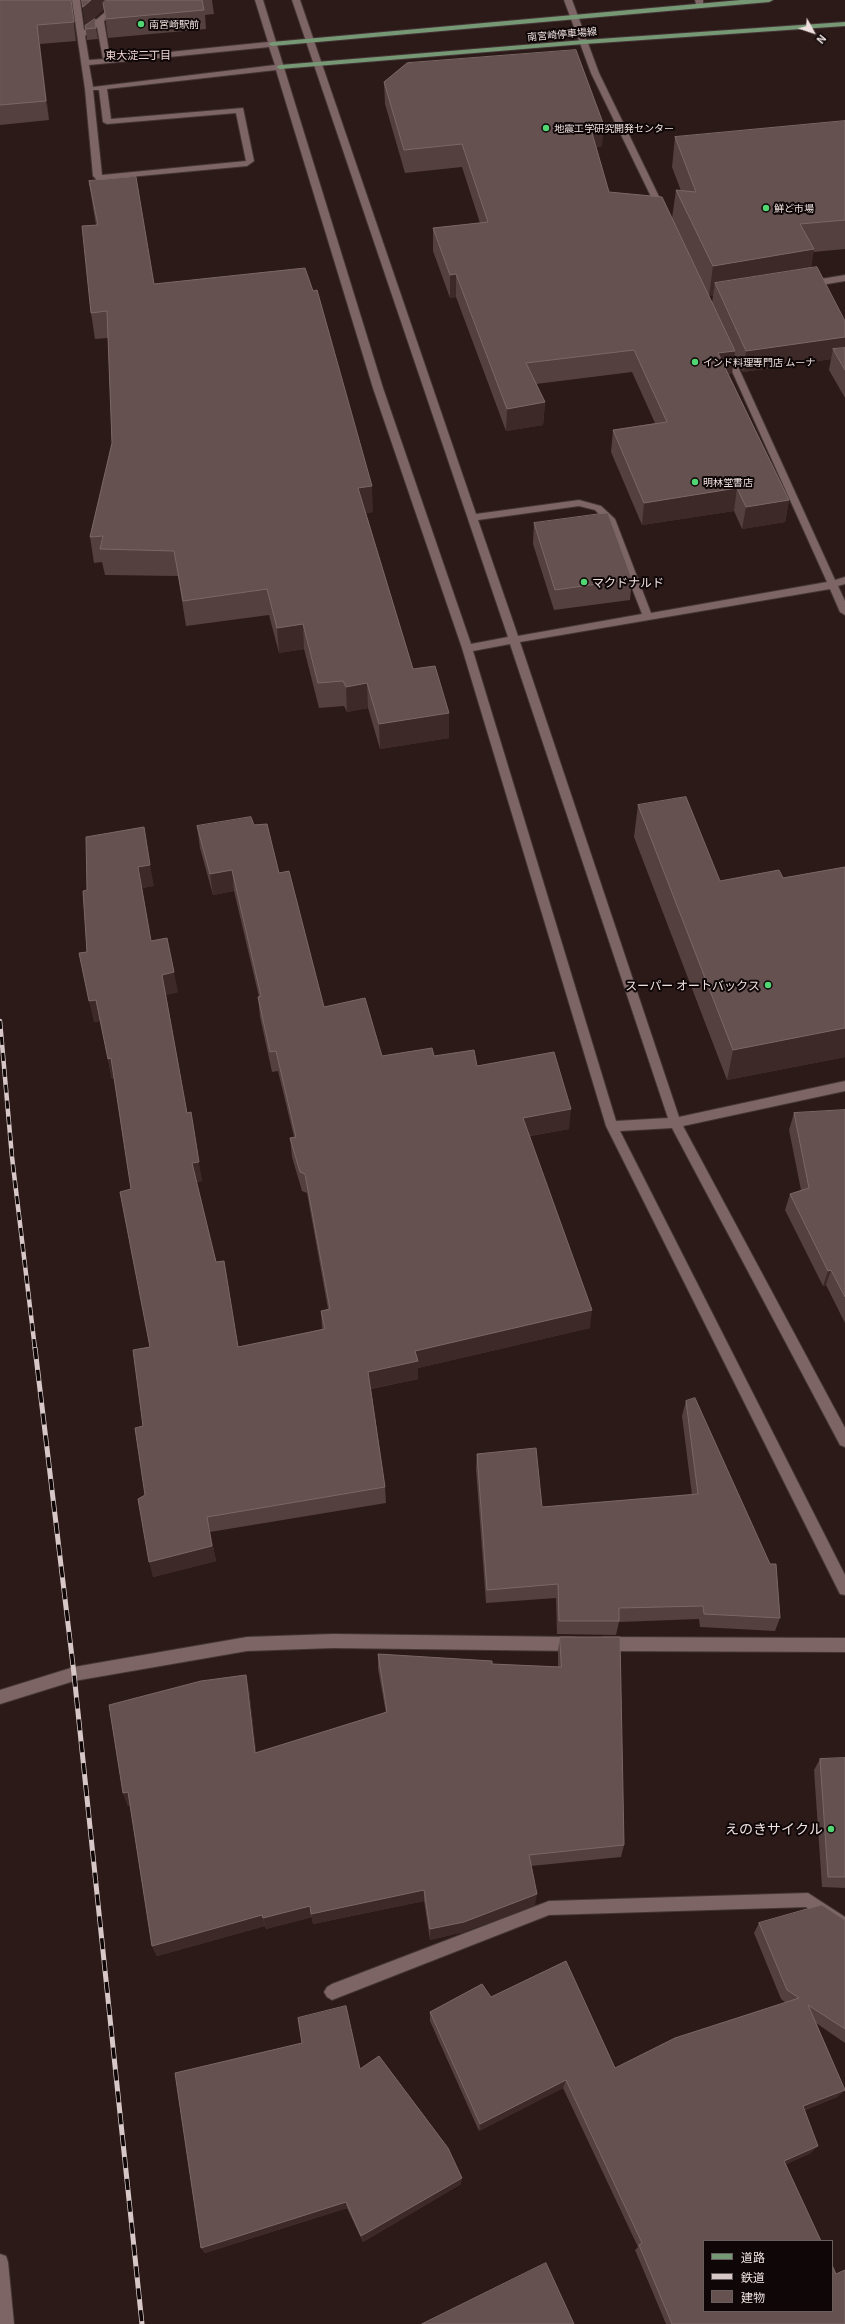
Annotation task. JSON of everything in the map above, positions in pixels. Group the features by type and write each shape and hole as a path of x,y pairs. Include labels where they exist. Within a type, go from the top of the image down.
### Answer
{"main road":[{"name":"南宮崎停車場線","path":"272,44 699,3 769,0"},
{"name":"南宮崎停車場線","path":"280,67 584,42 845,24"}],"street":[{"path":"76,0 89,89 97,176 100,178 247,164 250,162 240,110 107,122 103,88"},
{"path":"82,36 121,3 121,0"},
{"path":"259,0 378,388 467,648 612,1126 845,1589"},
{"path":"296,0 514,640 675,1123 845,1441"},
{"path":"568,0 596,73 667,222"},
{"path":"100,21 107,61"},
{"path":"85,63 272,44"},
{"path":"89,89 280,67"},
{"path":"798,285 845,278"},
{"path":"721,337 831,585 845,612"},
{"path":"472,518 579,503 598,508 610,519 648,616"},
{"path":"467,648 831,585 845,580"},
{"path":"612,1126 675,1123 845,1086"},
{"path":"0,1697 74,1674 247,1644 333,1641 845,1645"},
{"path":"332,1992 549,1908 808,1900 845,1926"},
{"path":"0,2262 6,2324"}],"building":[{"path":"0,0 71,0 74,22 37,25 46,101 0,105"},
{"path":"82,0 91,0 83,7"},
{"path":"106,0 202,0 204,10 106,19 103,3"},
{"path":"95,19 96,28 86,29 85,26"},
{"path":"576,50 603,123 590,126 609,192 662,197 735,351 718,353 789,500 746,507 737,488 644,503 613,430 667,422 634,350 526,363 545,402 507,409 456,274 450,275 433,228 488,222 462,144 404,150 384,82 407,63"},
{"name":"鮮ど市場","path":"845,121 845,220 800,224 814,249 713,266 676,190 696,192 675,137"},
{"path":"136,177 154,284 305,268 313,291 317,290 372,486 358,488 413,669 435,666 449,713 379,724 367,683 346,687 343,681 318,683 303,624 277,628 267,589 183,601 174,551 100,549 103,536 90,537 112,443 107,311 91,313 82,226 98,225 89,181"},
{"path":"817,267 845,321 845,337 746,351 715,283"},
{"path":"845,348 845,370 833,349"},
{"path":"608,513 632,579 555,590 534,523"},
{"name":"スーパー オートバックス","path":"686,797 720,881 779,870 783,878 845,867 845,1028 733,1050 638,805"},
{"path":"251,817 254,825 267,824 279,873 289,871 324,1007 365,998 382,1056 432,1048 434,1056 474,1050 477,1066 554,1052 571,1109 523,1118 592,1310 415,1351 418,1361 368,1372 385,1487 207,1517 212,1546 149,1562 138,1499 145,1495 135,1428 143,1426 133,1350 150,1347 120,1192 131,1189 111,1058 108,1059 96,1000 89,1001 79,953 87,952 83,891 87,890 86,837 144,827 150,865 138,867 151,941 167,938 174,972 162,975 187,1113 191,1112 199,1162 192,1163 216,1262 224,1261 238,1347 325,1329 321,1311 330,1309 305,1174 300,1172 290,1138 296,1137 276,1051 270,1052 258,997 261,996 232,870 210,874 197,826"},
{"path":"845,1110 845,1297 831,1270 828,1271 790,1194 809,1188 794,1113"},
{"path":"695,1398 770,1564 776,1564 780,1618 704,1614 703,1606 619,1608 619,1621 559,1621 558,1584 487,1590 477,1454 536,1448 542,1507 698,1494 686,1401"},
{"path":"560,1637 620,1637 624,1845 529,1855 537,1894 464,1922 430,1929 424,1890 311,1914 310,1906 263,1918 262,1915 152,1946 128,1792 123,1793 109,1705 201,1681 246,1675 255,1753 387,1712 378,1654 492,1661 492,1664 561,1667"},
{"name":"えのきサイクル","path":"845,1758 845,1877 828,1877 820,1759"},
{"path":"822,1905 845,1920 845,2029 808,2005 845,2090 803,2106 818,2146 784,2161 821,2240 703,2240 703,2312 833,2312 833,2267 836,2274 845,2270 845,2324 672,2324 639,2245 642,2243 566,2080 480,2124 430,2012 482,1984 491,1997 566,1961 615,2068 675,2038 799,1998 787,1990 759,1923"},
{"path":"346,2006 360,2069 379,2056 448,2148 462,2178 361,2236 346,2202 201,2248 175,2073 302,2043 298,2018"},
{"path":"546,2263 574,2324 422,2324"}],"railway":[{"path":"0,1021 12,1157 35,1349"},
{"path":"35,1348 74,1674 142,2324"}],"place":[{"name":"南宮崎駅前","path":"141,24"},
{"name":"地震工学研究開発センター","path":"546,128"},
{"name":"鮮ど市場","path":"766,208"},
{"name":"インド料理専門店 ムーナ","path":"695,362"},
{"name":"明林堂書店","path":"695,482"},
{"name":"マクドナルド","path":"584,582"},
{"name":"スーパー オートバックス","path":"768,985"},
{"name":"えのきサイクル","path":"831,1829"}],"district":[{"name":"東大淀二丁目","path":"138,55"}]}
